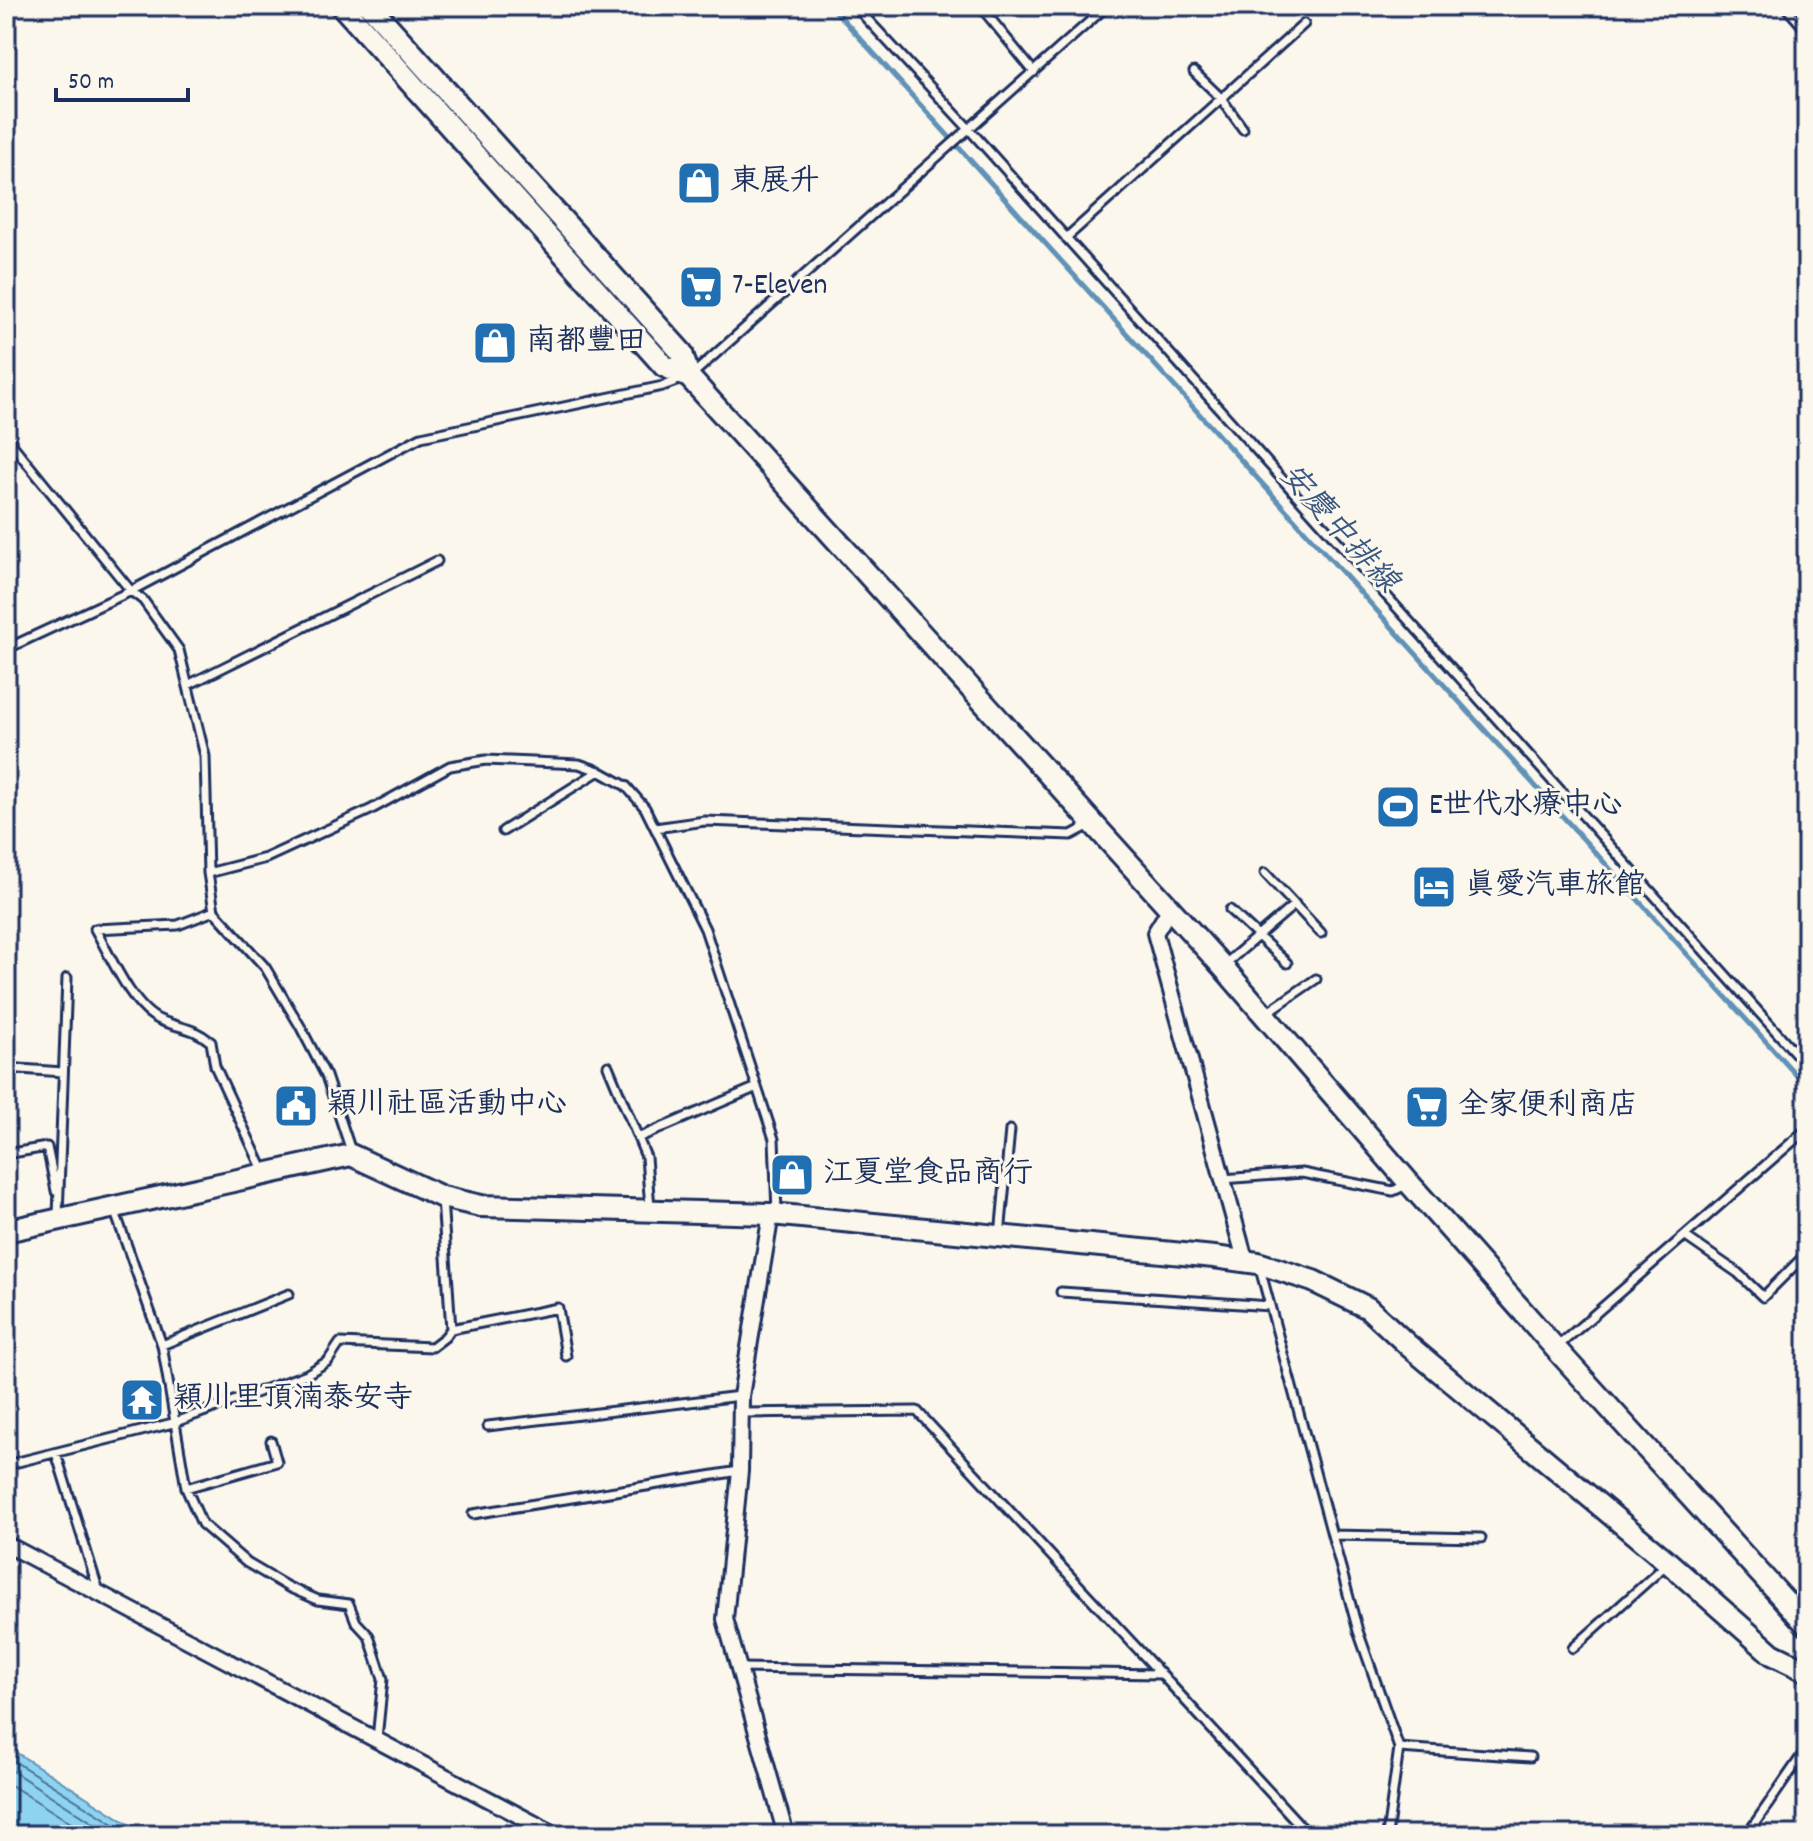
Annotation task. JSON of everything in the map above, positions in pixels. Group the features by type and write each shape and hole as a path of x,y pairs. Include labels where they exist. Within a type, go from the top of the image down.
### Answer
{"main road":[{"path":"342,6 664,366 689,377 1222,966 1556,1349 1807,1625"},
{"path":"370,6 682,353 689,377"},
{"path":"6,1231 58,1212 114,1209 352,1156 442,1197 481,1206 774,1214 1252,1263 1313,1281 1368,1308 1772,1654 1807,1671"}],"street":[{"path":"1169,910 1155,933 1223,1179 1252,1263"},
{"path":"774,1214 741,1396 740,1471 725,1619 786,1835"},
{"path":"6,1544 556,1835"}],"lane":[{"path":"855,6 969,129 1807,1066"},
{"path":"6,649 131,591 421,437 663,386 689,377 1107,6"},
{"path":"1785,6 1807,31"},
{"path":"985,12 1034,72"},
{"path":"1066,238 1304,24"},
{"path":"1194,72 1221,98 1243,129"},
{"path":"6,437 131,591 143,600 179,650 205,756 208,873 214,911 265,967 300,1026 326,1076 352,1156"},
{"path":"188,685 437,561"},
{"path":"208,873 266,858 370,810 450,766 486,760 553,761 579,764 626,786 645,808 705,929 774,1139 774,1214"},
{"path":"503,831 599,771"},
{"path":"655,828 705,821 1071,835 1093,824"},
{"path":"1265,873 1321,933"},
{"path":"1222,966 1295,904"},
{"path":"1230,910 1287,963"},
{"path":"214,911 178,925 95,929 139,1005 158,1019 197,1030 211,1042 215,1066 266,1175"},
{"path":"58,1212 67,978"},
{"path":"1262,1015 1316,979"},
{"path":"608,1066 646,1157 650,1211"},
{"path":"6,1068 63,1072"},
{"path":"640,1137 757,1087"},
{"path":"1556,1349 1807,1129"},
{"path":"1000,1236 1010,1130"},
{"path":"6,1154 47,1147 58,1212"},
{"path":"1223,1179 1302,1173 1393,1191 1409,1183"},
{"path":"6,1465 173,1423 307,1374 328,1361 340,1343 432,1347 451,1329 442,1197"},
{"path":"114,1209 162,1345 186,1488 202,1524 247,1563 318,1600 349,1604 356,1622 369,1636 383,1679 376,1741"},
{"path":"1686,1237 1738,1273 1763,1297 1807,1253"},
{"path":"1252,1263 1270,1306 1358,1631 1399,1748 1387,1835"},
{"path":"1061,1292 1270,1306"},
{"path":"162,1345 289,1294"},
{"path":"451,1329 558,1308 566,1356"},
{"path":"488,1426 741,1396"},
{"path":"741,1413 917,1411 1309,1835"},
{"path":"186,1488 277,1462 271,1441"},
{"path":"56,1453 99,1593"},
{"path":"473,1514 740,1471"},
{"path":"1332,1535 1481,1538"},
{"path":"1573,1648 1669,1563"},
{"path":"739,1668 1161,1674"},
{"path":"1399,1748 1530,1757"},
{"path":"1751,1829 1807,1748"}],"water":[{"path":"6,1746 146,1835 6,1835"}],"waterway":[{"name":"安慶中排線","path":"831,6 1807,1087"}],"place":[{"name":"東展升","path":"699,183"},
{"name":"7-Eleven","path":"701,287"},
{"name":"南都豐田","path":"495,343"},
{"name":"E世代水療中心","path":"1398,807"},
{"name":"真愛汽車旅館","path":"1434,887"},
{"name":"穎川社區活動中心","path":"296,1106"},
{"name":"全家便利商店","path":"1427,1107"},
{"name":"江夏堂食品商行","path":"792,1175"},
{"name":"穎川里頂湳泰安寺","path":"142,1400"}]}
